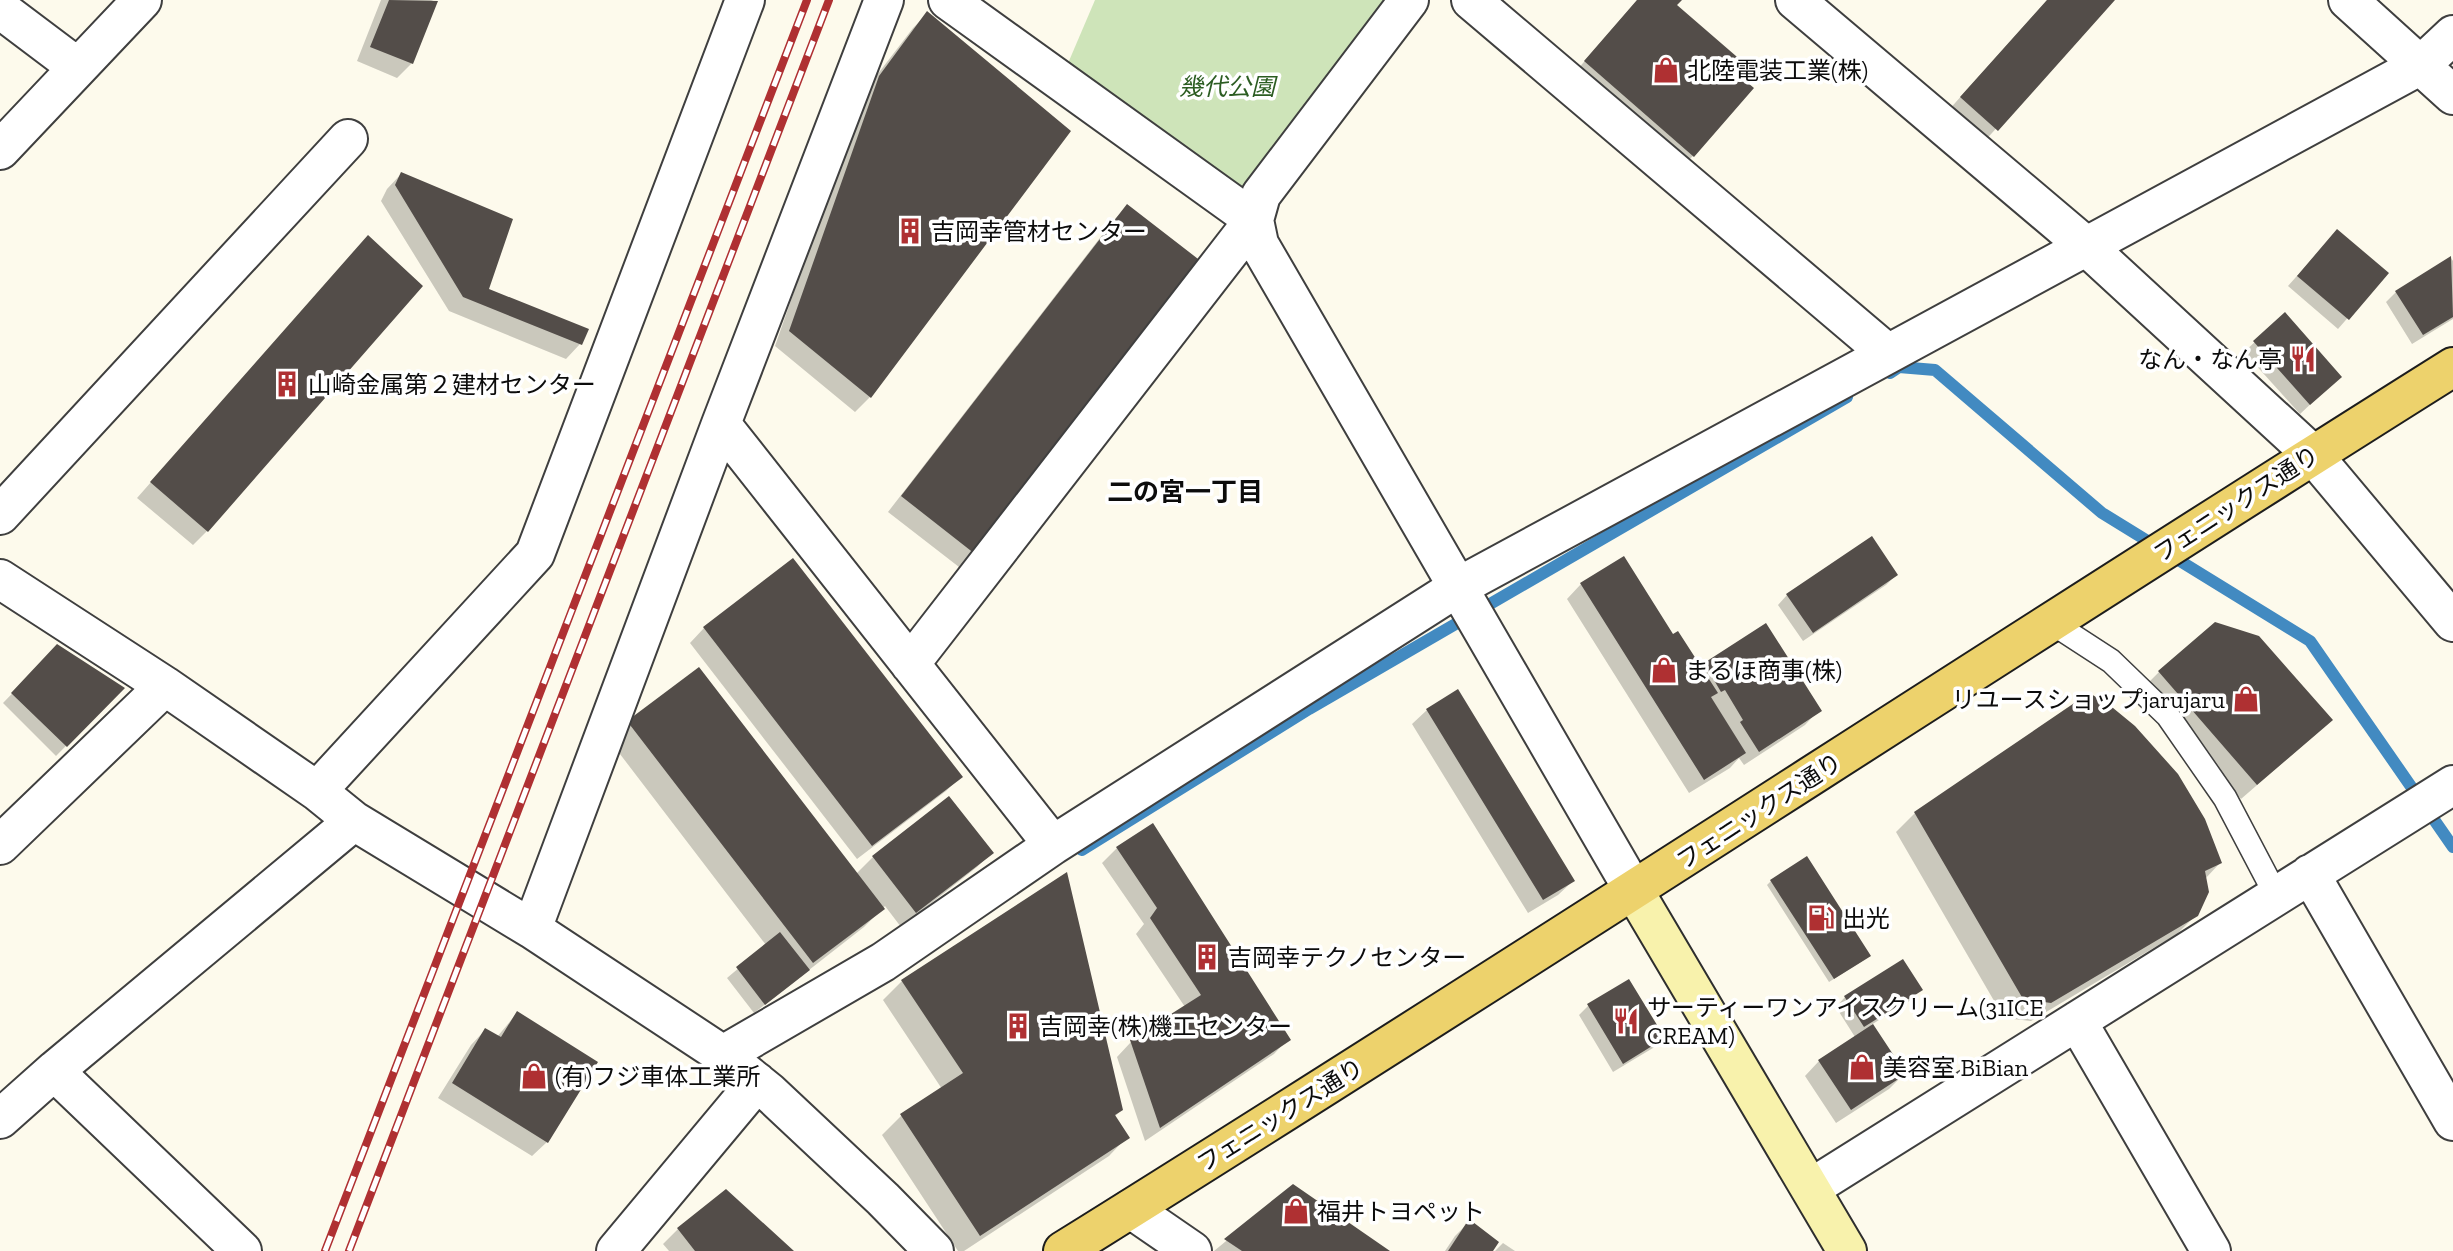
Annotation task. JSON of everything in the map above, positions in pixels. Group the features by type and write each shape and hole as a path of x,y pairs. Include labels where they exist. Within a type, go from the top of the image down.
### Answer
{"main road":[{"name":"フェニックス通り","path":"1063,1251 1634,891 2453,367"}],"street":[{"path":"0,150 142,0"},
{"path":"317,791 535,554 745,0"},
{"path":"532,929 720,424 884,0"},
{"path":"948,0 1254,220 1259,244 1634,891 1847,1251"},
{"path":"910,664 1254,220 1261,195 1409,0"},
{"path":"1471,0 1887,353"},
{"path":"1795,0 2087,247 2314,455 2453,622"},
{"path":"2348,0 2453,95"},
{"path":"0,9 77,67"},
{"path":"723,1055 883,962 1053,845 1458,587 2421,65 2453,35"},
{"path":"0,515 348,139"},
{"path":"720,424 1053,845"},
{"path":"0,579 165,686 317,791 354,821 532,929 723,1055 757,1082 883,1199 934,1251"},
{"path":"0,845 165,686"},
{"path":"1811,1188 2453,785"},
{"path":"0,1119 354,821"},
{"path":"2310,874 2453,1121"},
{"path":"2077,1021 2211,1251"},
{"path":"54,1071 242,1251"},
{"path":"616,1251 757,1082"},
{"path":"1131,1209 1192,1251"}],"lane":[{"path":"2051,622 2111,661 2168,716 2225,798 2276,895"}],"green space":[{"name":"幾代公園","path":"1095,0 1402,0 1246,203 1063,75"}],"building":[{"path":"389,0 438,1 413,64 370,47"},
{"path":"1637,0 1682,0 1677,5 1751,69 1742,78 1754,88 1694,157 1584,61"},
{"path":"2047,0 2115,0 1998,131 1960,97"},
{"name":"吉岡幸管材センター","path":"927,11 1071,131 871,398 789,331 879,76"},
{"path":"401,172 513,219 489,289 589,329 582,345 463,297 395,185"},
{"name":"吉岡幸管材センター","path":"1127,204 1202,262 975,554 901,496"},
{"path":"2337,229 2389,273 2349,320 2297,276"},
{"name":"山崎金属第２建材センター","path":"368,235 423,286 208,532 150,482"},
{"path":"2451,256 2453,317 2423,335 2395,291"},
{"path":"2285,312 2342,377 2310,405 2253,341"},
{"path":"1872,536 1898,575 1813,633 1786,594"},
{"path":"1624,556 1673,634 1678,631 1718,693 1711,697 1746,753 1704,780 1580,583"},
{"path":"793,558 963,777 872,846 703,627"},
{"path":"2215,622 2259,636 2333,720 2257,785 2158,671"},
{"path":"1766,623 1822,711 1759,752 1740,722 1743,720 1725,690 1721,692 1704,663"},
{"path":"57,644 125,688 67,747 11,693"},
{"path":"699,667 885,909 813,963 627,721"},
{"path":"1458,689 1575,881 1543,900 1426,709"},
{"path":"2089,693 2107,703 2135,726 2178,774 2205,819 2222,863 2205,871 2209,892 2198,916 2051,1003 2023,999 1914,812"},
{"path":"949,796 994,853 916,913 872,856"},
{"name":"吉岡幸テクノセンター","path":"1153,823 1291,1040 1160,1128 1130,1040 1201,995 1150,918 1157,908 1116,847"},
{"name":"出光","path":"1807,856 1871,956 1834,979 1770,880"},
{"name":"吉岡幸(株)機工センター","path":"1067,872 1123,1110 1115,1115 1130,1138 980,1236 900,1114 963,1073 901,980"},
{"path":"780,932 810,970 765,1005 736,967"},
{"path":"1903,959 1923,990 1864,1027 1844,996"},
{"name":"サーティーワンアイスクリーム(31ICE CREAM)","path":"1629,979 1665,1038 1623,1064 1587,1004"},
{"path":"517,1011 598,1062 548,1143 452,1083 485,1028 501,1037"},
{"name":"美容室 BiBian","path":"1873,1024 1906,1074 1851,1110 1818,1060"},
{"name":"福井トヨペット","path":"1293,1184 1390,1251 1242,1251 1224,1239"},
{"path":"726,1189 794,1251 695,1251 677,1228"},
{"name":"福井トヨペット","path":"1469,1219 1499,1242 1493,1251 1448,1251"}],"waterway":[{"path":"1890,373 1899,367 1935,370 2102,513 2310,641 2453,847"},
{"path":"1082,850 1309,709 1847,397"}],"railway":[{"path":"325,1251 807,0"},
{"path":"349,1251 829,0"}],"place":[{"name":"北陸電装工業(株)","path":"1666,70"},
{"name":"吉岡幸管材センター","path":"910,231"},
{"name":"なん・なん亭","path":"2303,359"},
{"name":"山崎金属第２建材センター","path":"287,384"},
{"name":"まるほ商事(株)","path":"1664,670"},
{"name":"リユースショップjarujaru","path":"2246,699"},
{"name":"出光","path":"1821,918"},
{"name":"吉岡幸テクノセンター","path":"1207,957"},
{"name":"サーティーワンアイスクリーム(31ICE CREAM)","path":"1626,1021"},
{"name":"吉岡幸(株)機工センター","path":"1018,1026"},
{"name":"美容室 BiBian","path":"1862,1067"},
{"name":"(有)フジ車体工業所","path":"534,1076"},
{"name":"福井トヨペット","path":"1296,1211"}],"district":[{"name":"二の宮一丁目","path":"1185,492"}]}
